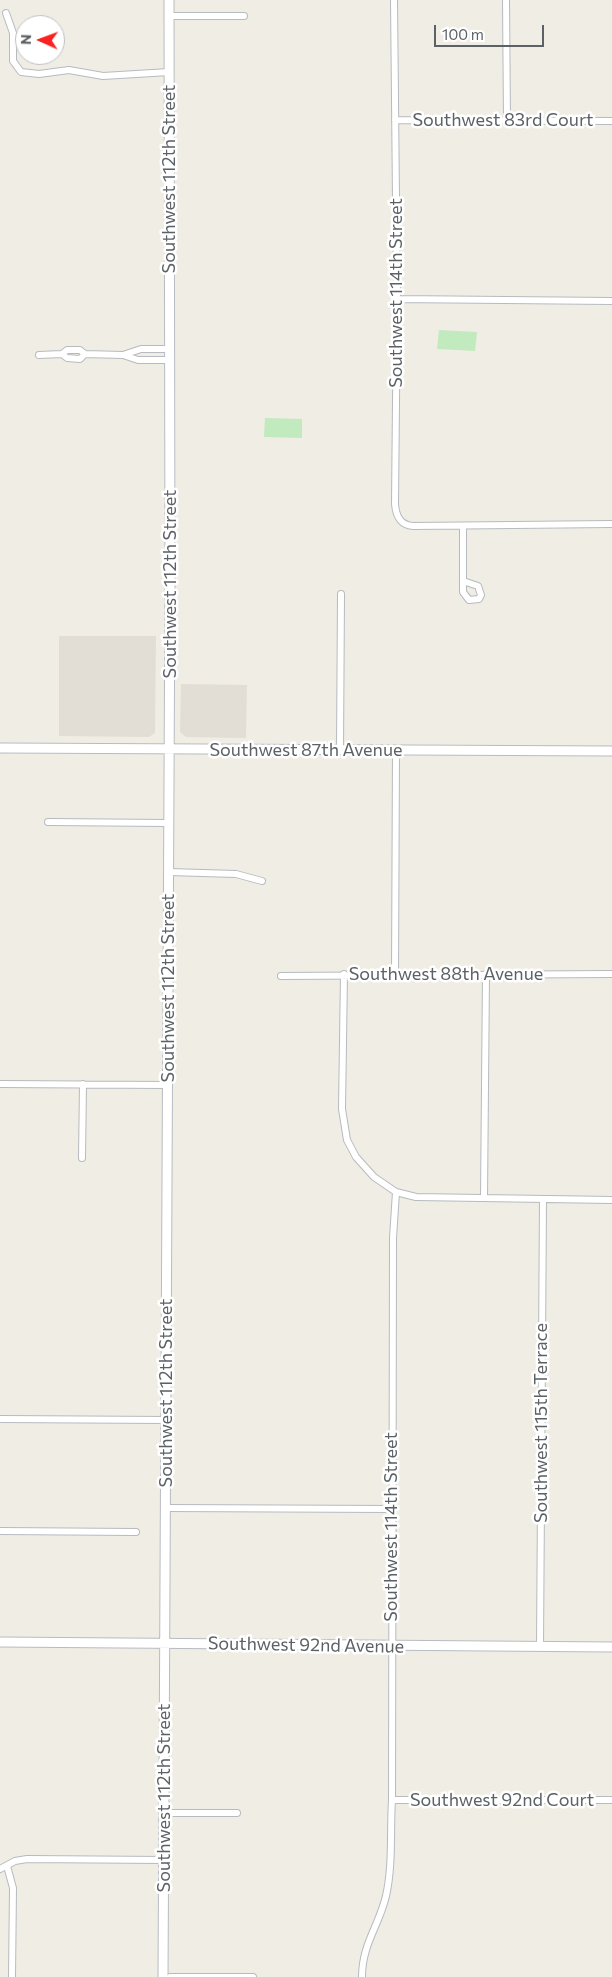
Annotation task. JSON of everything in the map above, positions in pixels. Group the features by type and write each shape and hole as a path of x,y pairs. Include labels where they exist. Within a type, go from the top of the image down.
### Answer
{"main road":[{"name":"Southwest 112th Street","path":"163,1977 169,872 169,0"},
{"name":"Southwest 87th Avenue","path":"0,748 612,751"},
{"name":"Southwest 92nd Avenue","path":"0,1642 612,1647"}],"street":[{"name":"Southwest 114th Street","path":"394,0 397,299 396,513 400,520 408,526 612,524"},
{"path":"506,0 507,120"},
{"path":"6,13 13,33 13,61 19,70 39,74 69,70 103,76 169,72"},
{"path":"169,16 244,16"},
{"name":"Southwest 83rd Court","path":"395,120 612,121"},
{"path":"397,299 612,301"},
{"path":"123,355 141,349 170,349"},
{"path":"39,355 62,354 68,350 80,350 85,354 123,355 138,360 170,360"},
{"path":"463,526 463,581"},
{"path":"340,750 341,594"},
{"path":"395,974 396,750"},
{"path":"48,822 168,823"},
{"path":"169,872 236,874 262,881"},
{"path":"344,974 342,1109 344,1128 350,1146 360,1162 374,1177 396,1192 422,1198 612,1200"},
{"name":"Southwest 88th Avenue","path":"281,976 344,974 612,974"},
{"path":"484,1198 486,974"},
{"path":"0,1084 168,1085"},
{"path":"82,1158 83,1084"},
{"name":"Southwest 114th Street","path":"362,1977 365,1949 382,1908 387,1888 392,1800 393,1238 396,1192"},
{"name":"Southwest 115th Terrace","path":"540,1646 543,1199"},
{"path":"0,1419 166,1420"},
{"path":"166,1508 392,1509"},
{"path":"0,1531 136,1532"},
{"name":"Southwest 92nd Court","path":"392,1800 612,1800"},
{"path":"164,1813 237,1813"},
{"path":"12,1977 12,1888 3,1867 27,1859 164,1860"},
{"path":"170,1977 254,1977"}],"shaded area":[{"path":"59,636 156,636 155,733 149,737 59,736"},
{"path":"181,684 247,685 246,738 186,737 180,732"}],"green space":[{"path":"439,330 477,332 475,351 437,349"},
{"path":"265,418 302,419 302,438 264,437"}]}
